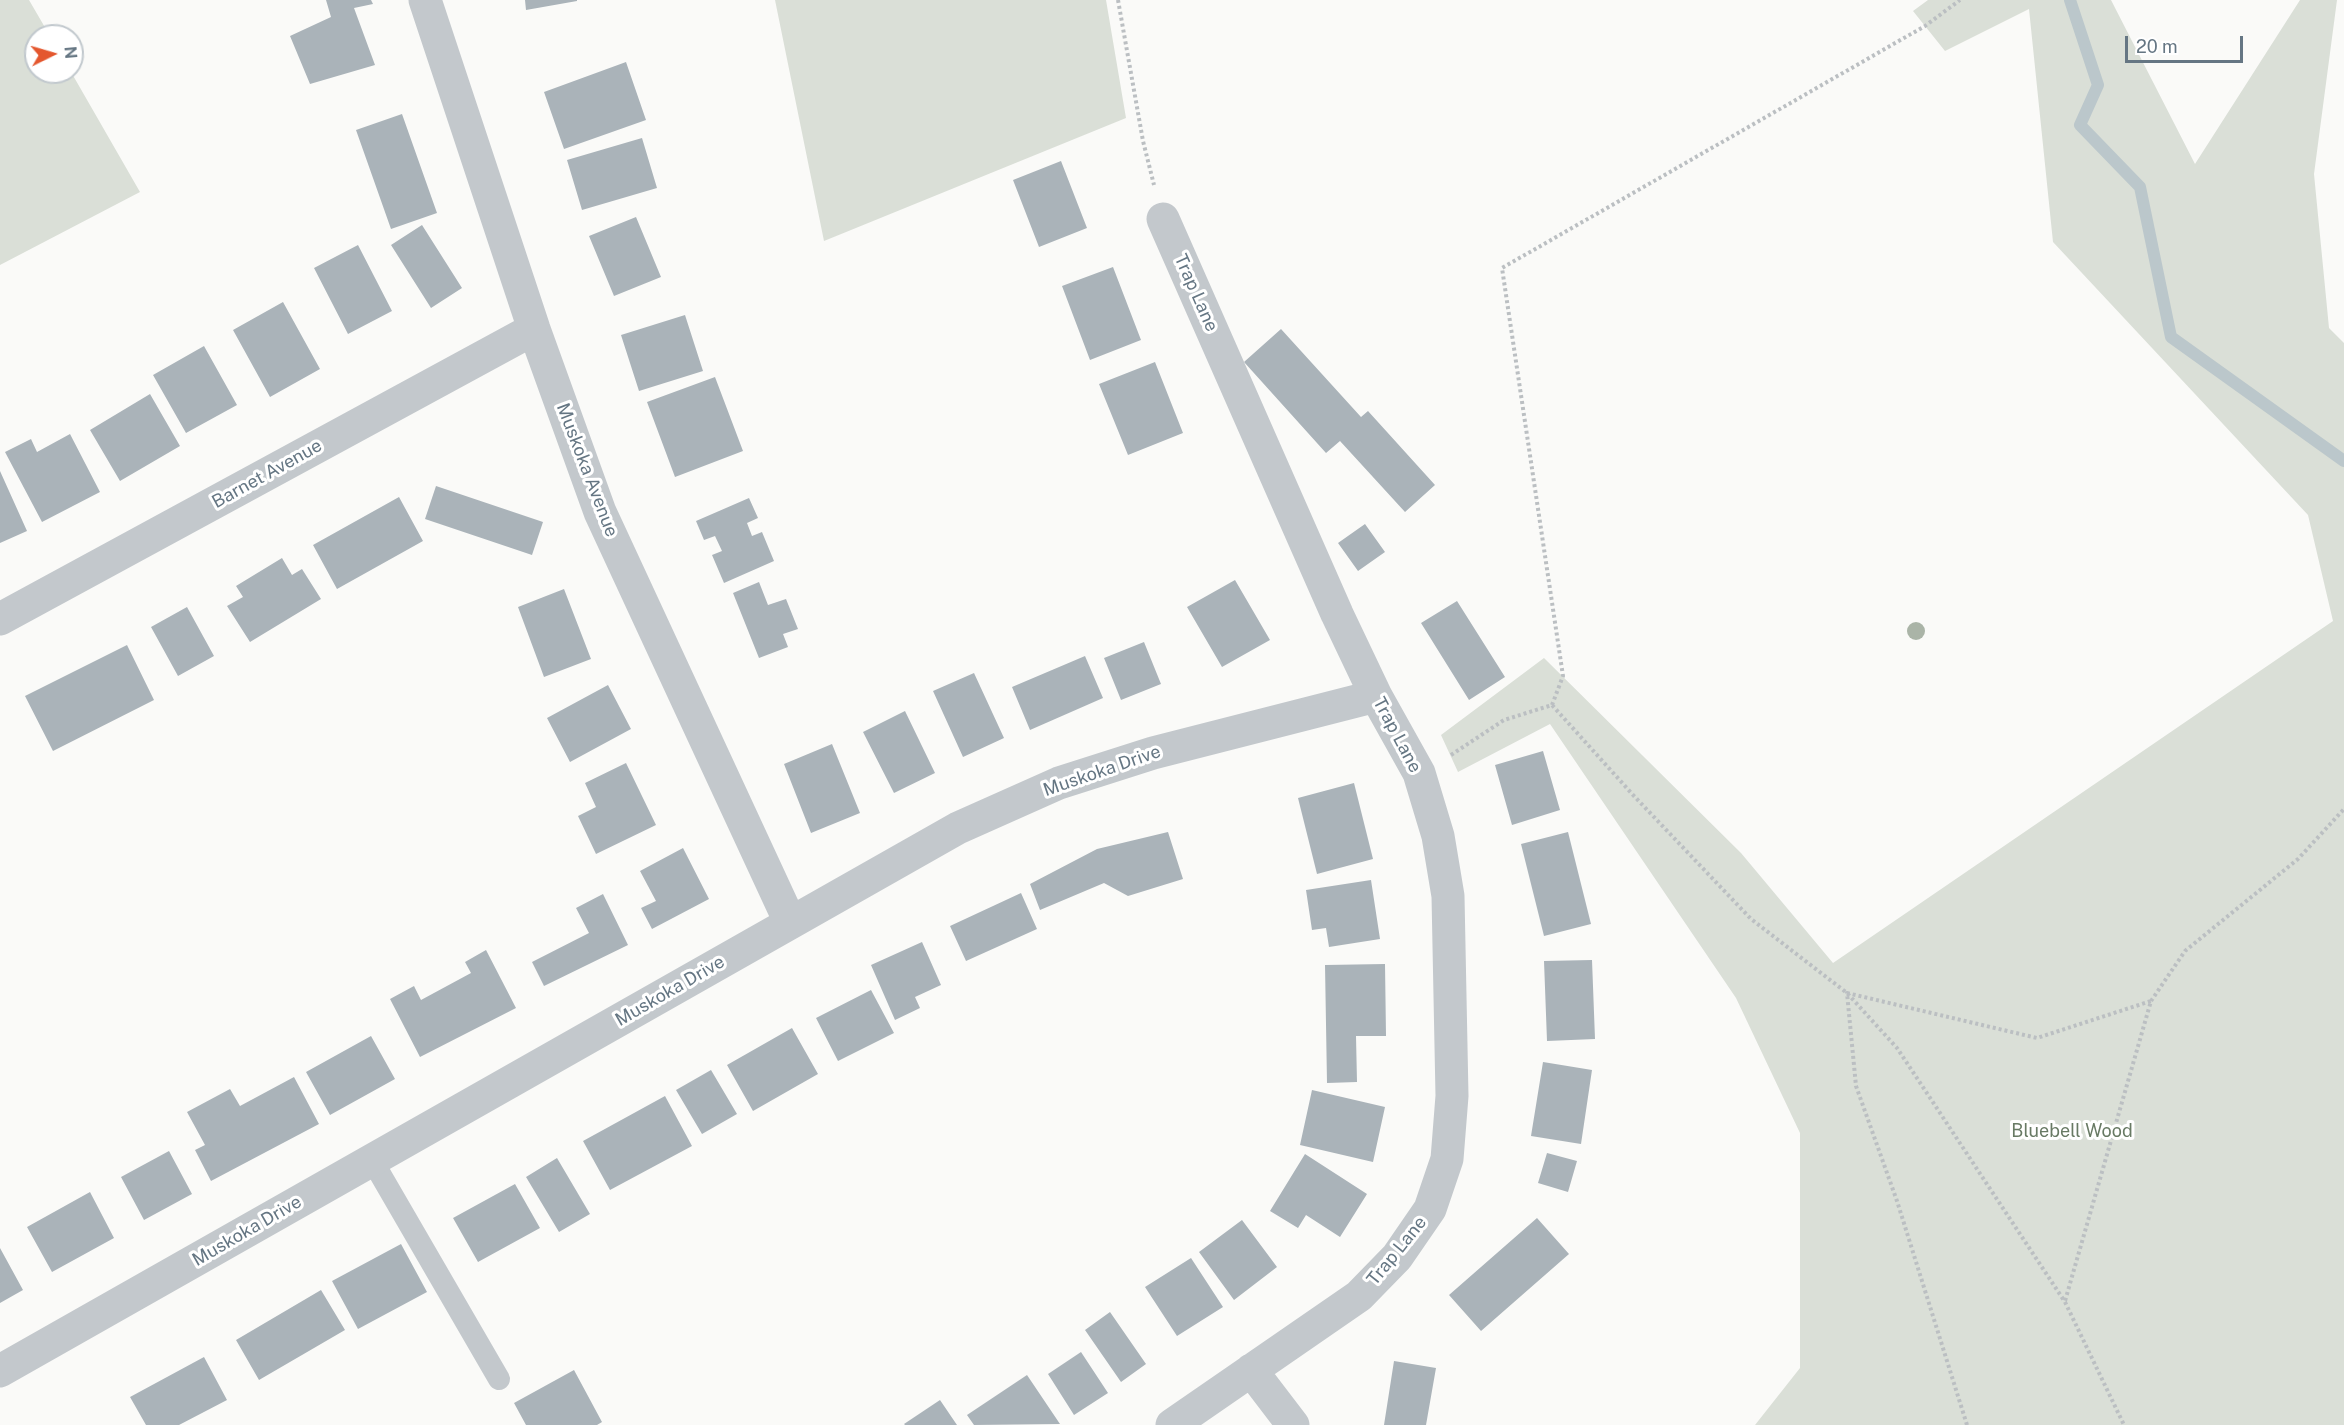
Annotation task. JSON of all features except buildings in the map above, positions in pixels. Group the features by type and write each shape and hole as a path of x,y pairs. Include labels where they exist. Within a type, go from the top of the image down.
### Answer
{"street":[{"name":"Muskoka Avenue","path":"425,0 534,328 600,512 790,922"},
{"name":"Trap Lane","path":"1163,219 1337,614 1376,696 1419,773 1438,836 1448,896 1452,1096 1447,1159 1430,1209 1397,1257 1359,1296 1172,1425"},
{"name":"Barnet Avenue","path":"0,619 534,328"},
{"name":"Muskoka Drive","path":"0,1371 958,828 1059,783 1153,753 1376,696"},
{"path":"1251,1370 1293,1425"}],"lane":[{"path":"372,1160 499,1379"}],"path":[{"path":"1118,0 1143,141 1163,219"},
{"path":"1552,705 1563,676 1502,268 1925,26 1960,0"},
{"path":"1419,773 1504,720 1552,705"},
{"path":"1552,705 1634,796 1751,919 1847,993 1897,1048 2065,1302 2124,1425"},
{"path":"2065,1302 2151,1001 2185,951 2298,859 2344,809"},
{"path":"1847,993 2037,1038 2151,1001"},
{"path":"1847,993 1856,1086 1897,1201 1967,1425"}],"green space":[{"path":"0,0 29,0 43,24 24,24 24,84 78,84 140,192 0,265"},
{"path":"775,0 1106,0 1126,118 824,241"},
{"name":"Bluebell Wood","path":"1928,0 2111,0 2195,164 2300,0 2337,0 2314,174 2329,328 2344,343 2344,1425 1755,1425 1800,1368 1800,1133 1736,998 1550,724 1458,772 1441,735 1544,658 1741,853 1833,963 2333,621 2308,515 2053,242 2029,9 1945,51 1913,11"}],"waterway":[{"path":"2070,0 2098,85 2080,125 2140,187 2171,337 2344,461"}]}
